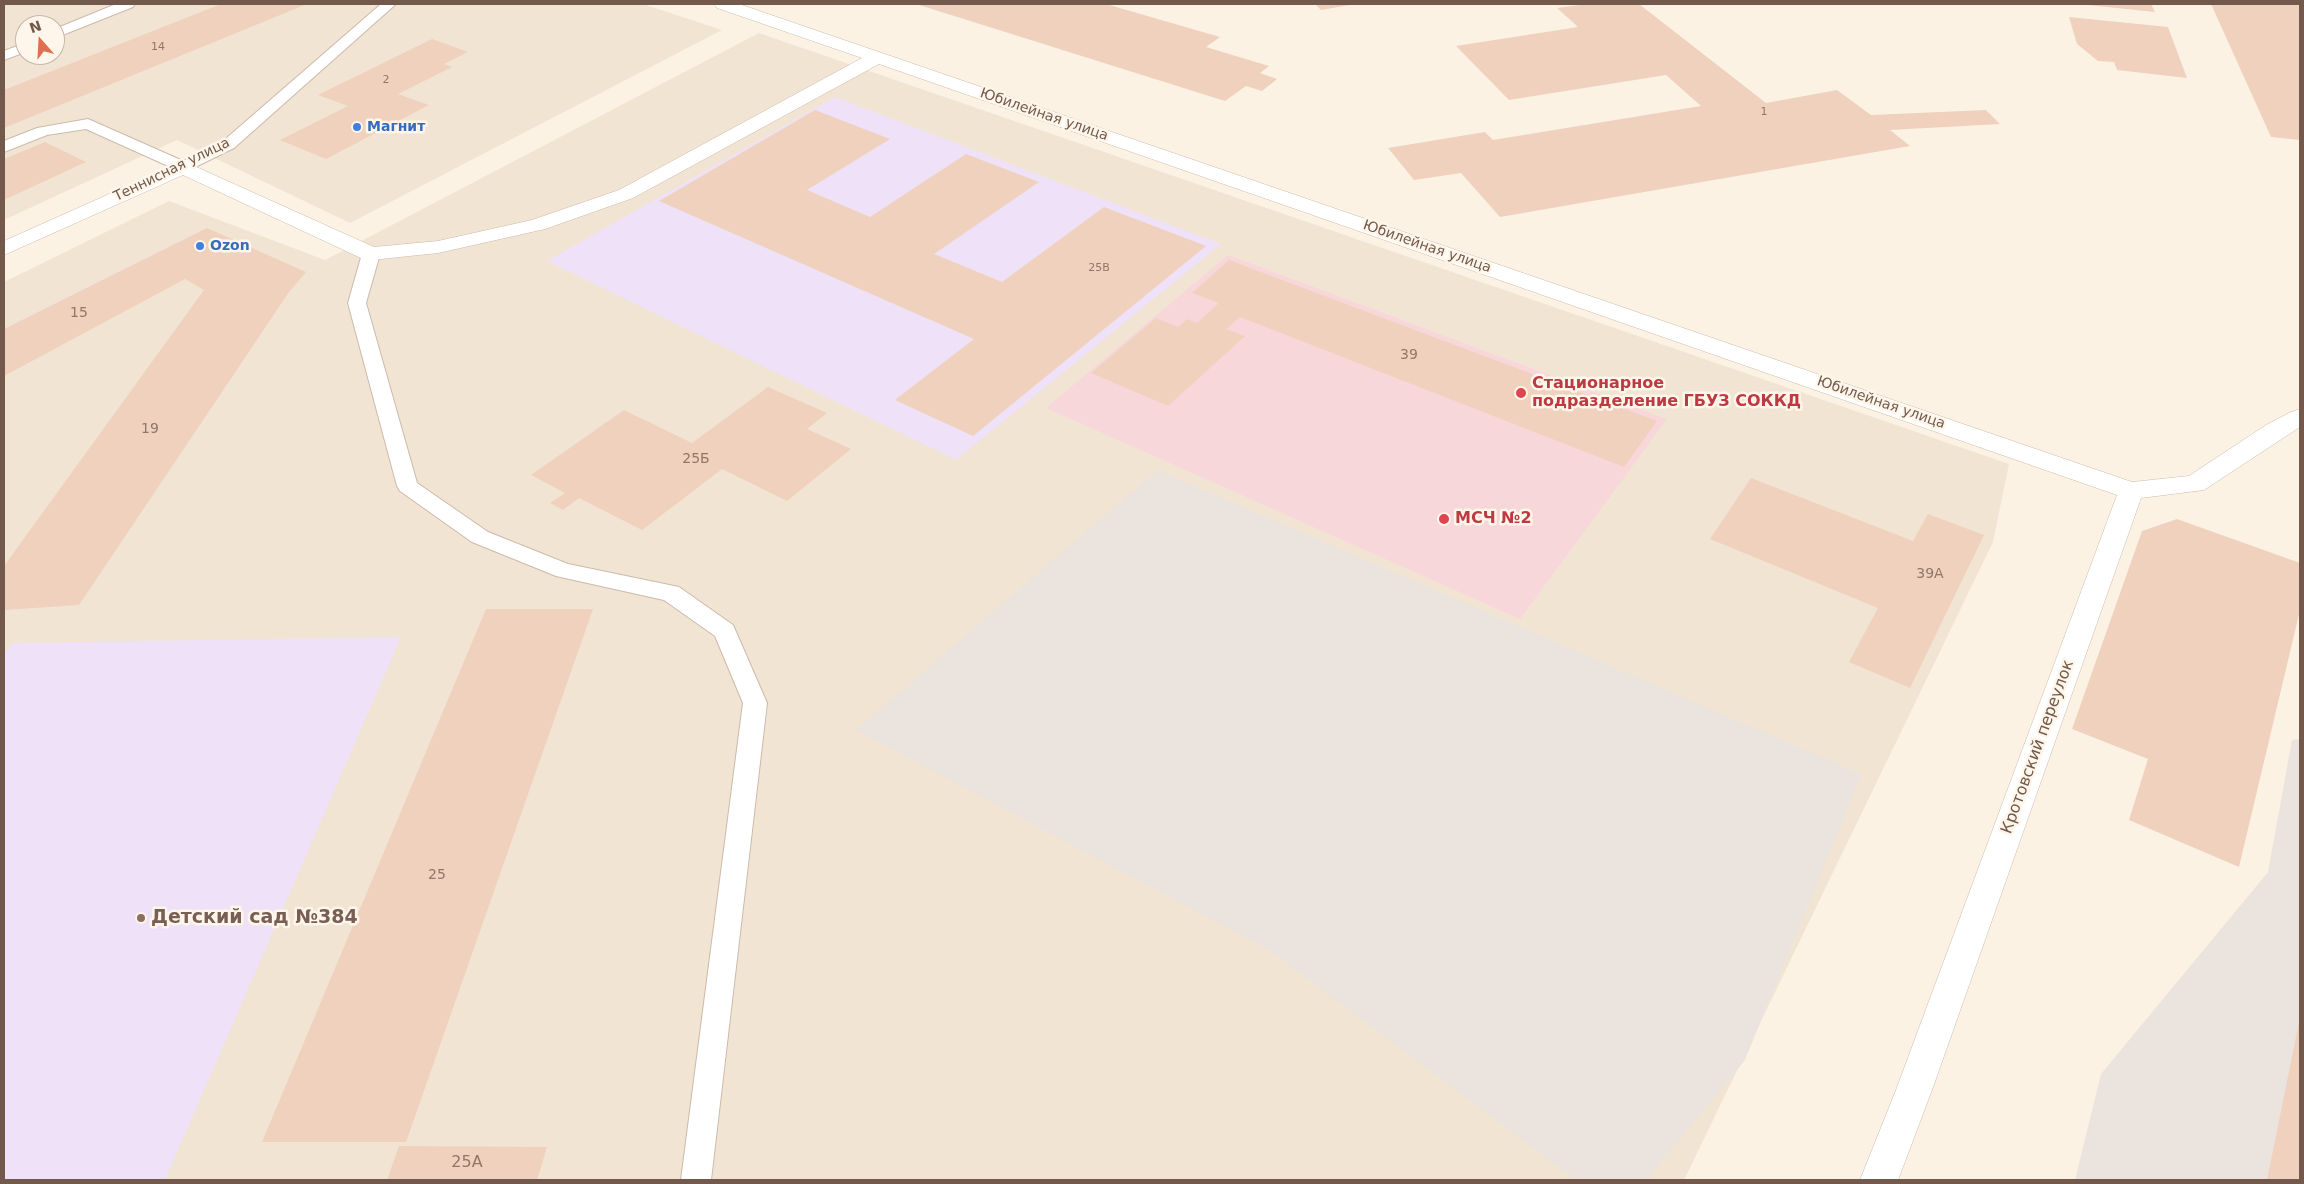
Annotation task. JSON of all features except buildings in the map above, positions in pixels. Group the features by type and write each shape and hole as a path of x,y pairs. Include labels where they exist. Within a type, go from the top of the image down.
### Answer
{"street":[{"name":"Юбилейная улица","path":"723,4 2131,491"},
{"path":"183,167 371,254 438,247 538,225 626,194 876,58"},
{"name":"Теннисная улица","path":"4,249 183,167"},
{"path":"2131,491 2195,484 2275,431 2300,417"},
{"name":"Кротовский переулок","path":"1879,1180 1914,1090 2131,491"}],"lane":[{"path":"65,30 128,4"},
{"name":"Теннисная улица","path":"183,167 228,145 389,4"},
{"path":"4,147 43,131 88,124 183,167"},
{"path":"371,254 357,303 407,486 480,537 564,571 670,593 725,631 755,703 696,1180"}],"shaded area":[{"path":"4,4 643,4 722,30 350,223 177,140 4,220"},
{"path":"759,33 2009,464 1993,542 1684,1180 4,1180 4,282 169,201 325,260"},
{"path":"835,97 1221,244 956,460 547,261"},
{"name":"МСЧ №2","path":"1228,255 1667,419 1520,619 1046,408"},
{"path":"1157,470 1861,774 1745,1060 1646,1180 1576,1180 1269,950 856,730"},
{"name":"Детский сад №384","path":"401,637 165,1180 4,1180 4,655 12,643"},
{"path":"2300,739 2300,1180 2075,1180 2101,1074 2268,872 2292,740"}],"place":[{"name":"Магнит","path":"357,127"},
{"name":"Ozon","path":"200,246"},
{"name":"Стационарное подразделение ГБУЗ СОККД","path":"1521,393"},
{"name":"МСЧ №2","path":"1444,519"},
{"name":"Детский сад №384","path":"141,918"}]}
